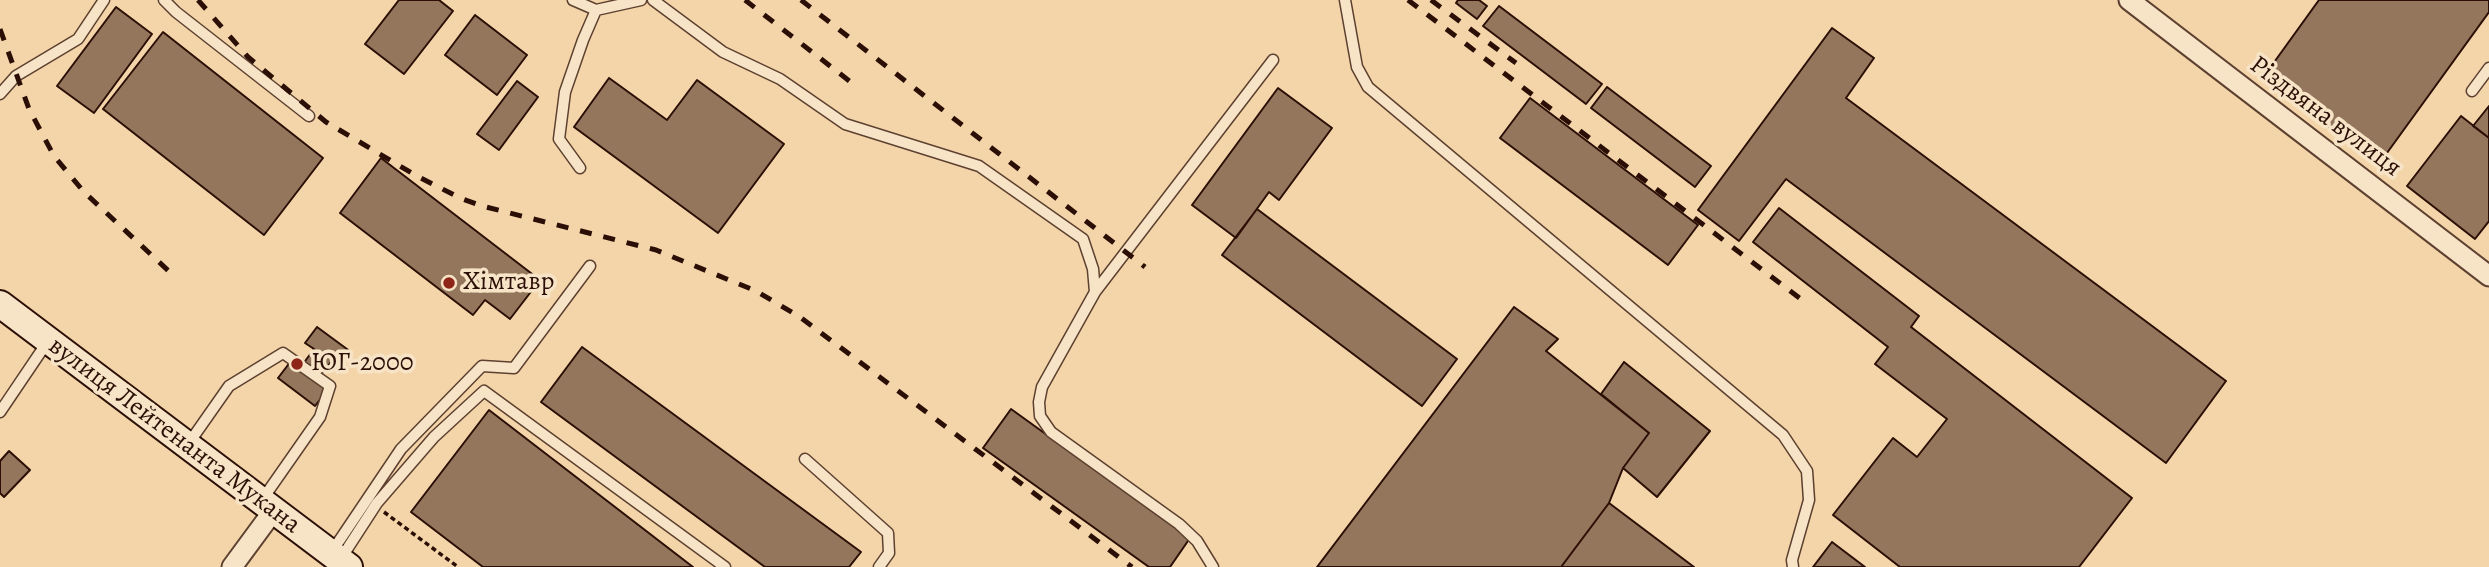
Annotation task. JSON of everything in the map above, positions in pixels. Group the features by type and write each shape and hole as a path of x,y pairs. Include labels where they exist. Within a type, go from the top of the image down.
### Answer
{"main road":[{"name":"вулиця Лейтенанта Мукана","path":"0,304 340,560"}],"street":[{"name":"Різдвяна вулиця","path":"2129,0 2489,276"},
{"path":"232,567 268,505"}],"lane":[{"path":"0,94 16,76 78,39 104,0"},
{"path":"164,0 309,116"},
{"path":"573,0 596,10 641,0"},
{"path":"653,0 723,52 780,79 845,124 979,166 1083,239 1093,269 1095,292"},
{"path":"1345,0 1357,67 1368,87 1783,435 1807,471 1809,500 1792,560 1793,567"},
{"path":"580,168 559,139 565,92 596,10"},
{"path":"1213,567 1197,541 1179,524 1051,432 1040,416 1039,402 1042,387 1095,292 1273,61"},
{"path":"2472,91 2489,68"},
{"path":"340,560 401,449 482,366 514,369 590,266"},
{"path":"0,412 48,340"},
{"path":"187,445 229,386 283,353 330,386 320,417 268,505"},
{"path":"340,560 375,505 435,437 484,391 725,567"},
{"path":"805,459 888,533 889,553 879,567"}],"path":[{"path":"375,505 458,567"}],"building":[{"path":"399,0 439,0 453,11 404,74 365,44"},
{"path":"1458,0 1479,0 1487,6 1477,19 1456,3"},
{"path":"2319,0 2489,0 2489,12 2379,164 2262,79"},
{"path":"1499,6 1602,84 1586,104 1483,26"},
{"path":"116,7 152,34 94,113 57,86"},
{"path":"475,15 527,55 497,95 445,55"},
{"path":"1832,28 1874,58 1846,98 2226,381 2166,463 1786,179 1739,241 1698,210"},
{"path":"163,32 323,158 264,235 103,109"},
{"path":"609,78 667,120 697,80 784,144 718,233 574,127"},
{"path":"517,81 538,97 499,150 477,134"},
{"path":"1607,87 1711,166 1695,187 1591,108"},
{"path":"1278,88 1332,128 1279,200 1269,192 1236,238 1192,205"},
{"path":"1530,98 1698,225 1668,265 1500,138"},
{"path":"2489,106 2489,138 2473,126"},
{"path":"2461,116 2489,138 2489,221 2475,239 2407,186"},
{"path":"381,158 540,280 510,319 485,300 473,315 340,213"},
{"path":"1779,208 1919,316 1911,327 2132,498 2079,567 1900,567 1833,515 1893,438 1917,457 1947,419 1875,364 1888,347 1753,242"},
{"path":"1257,209 1457,359 1422,406 1222,255"},
{"path":"1514,307 1558,339 1546,351 1649,433 1623,468 1609,503 1561,567 1317,567"},
{"path":"317,327 351,352 338,368 331,362 317,380 328,389 315,406 278,378 291,361 300,368 314,349 305,343"},
{"path":"582,347 861,552 849,567 765,567 541,402"},
{"path":"1624,362 1710,431 1657,497 1623,468 1649,433 1601,394"},
{"path":"1011,409 1190,538 1170,567 1149,567 983,448"},
{"path":"489,410 693,567 483,567 411,512"},
{"path":"9,451 30,470 4,497 0,493 0,461"},
{"path":"1609,503 1694,567 1561,567"},
{"path":"1832,542 1865,567 1813,567"}],"railway":[{"path":"198,0 248,57 326,122 415,175 482,206 656,250 756,291 800,317 1132,567"},
{"path":"745,0 852,83"},
{"path":"801,0 1145,267"},
{"path":"1408,0 1806,303"},
{"path":"1431,0 1516,63"},
{"path":"0,29 29,109 54,156 84,192 174,276"}],"place":[{"name":"Хімтавр","path":"449,283"},
{"name":"ЮГ-2000","path":"297,364"}]}
